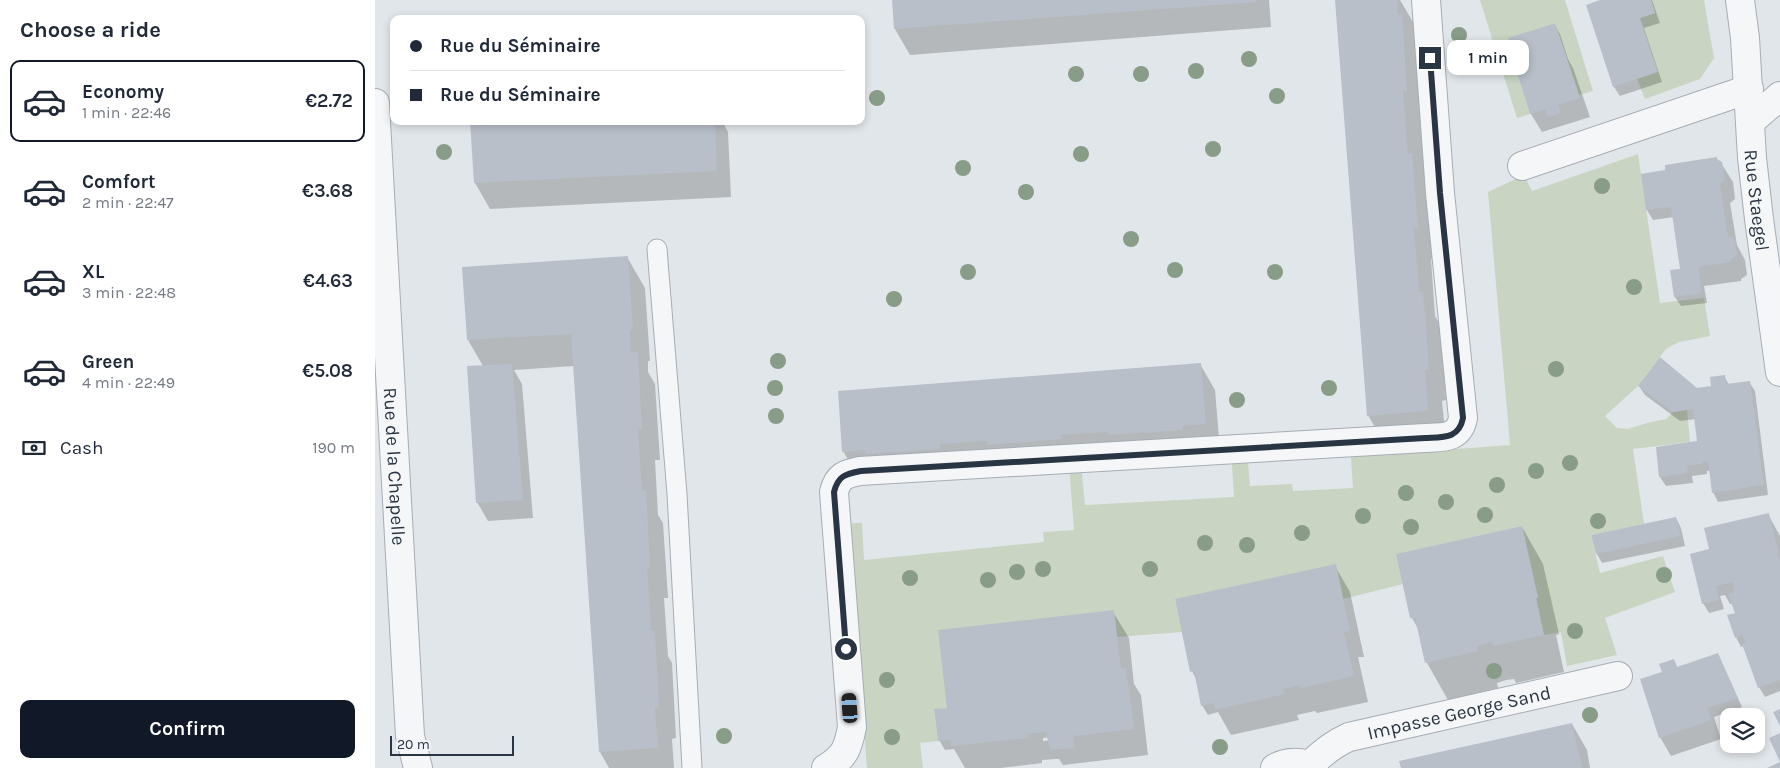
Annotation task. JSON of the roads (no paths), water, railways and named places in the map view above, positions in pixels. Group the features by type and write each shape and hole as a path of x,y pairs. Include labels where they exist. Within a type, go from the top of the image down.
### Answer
{"street":[{"path":"826,768 841,758 848,744 852,727 834,492 840,478 847,474 870,470 1425,438 1455,434 1461,427 1463,418 1440,193 1426,0"},
{"name":"Rue Staegel","path":"1740,0 1749,89 1752,158 1780,372"},
{"path":"1522,166 1749,89"},
{"path":"1751,121 1780,96"},
{"name":"Rue de la Chapelle","path":"375,103 379,236 411,736 418,768"},
{"name":"Impasse George Sand","path":"1275,768 1295,762 1312,766 1321,753 1335,743 1349,737 1618,676"}],"lane":[{"path":"657,248 677,494 692,768"}]}
